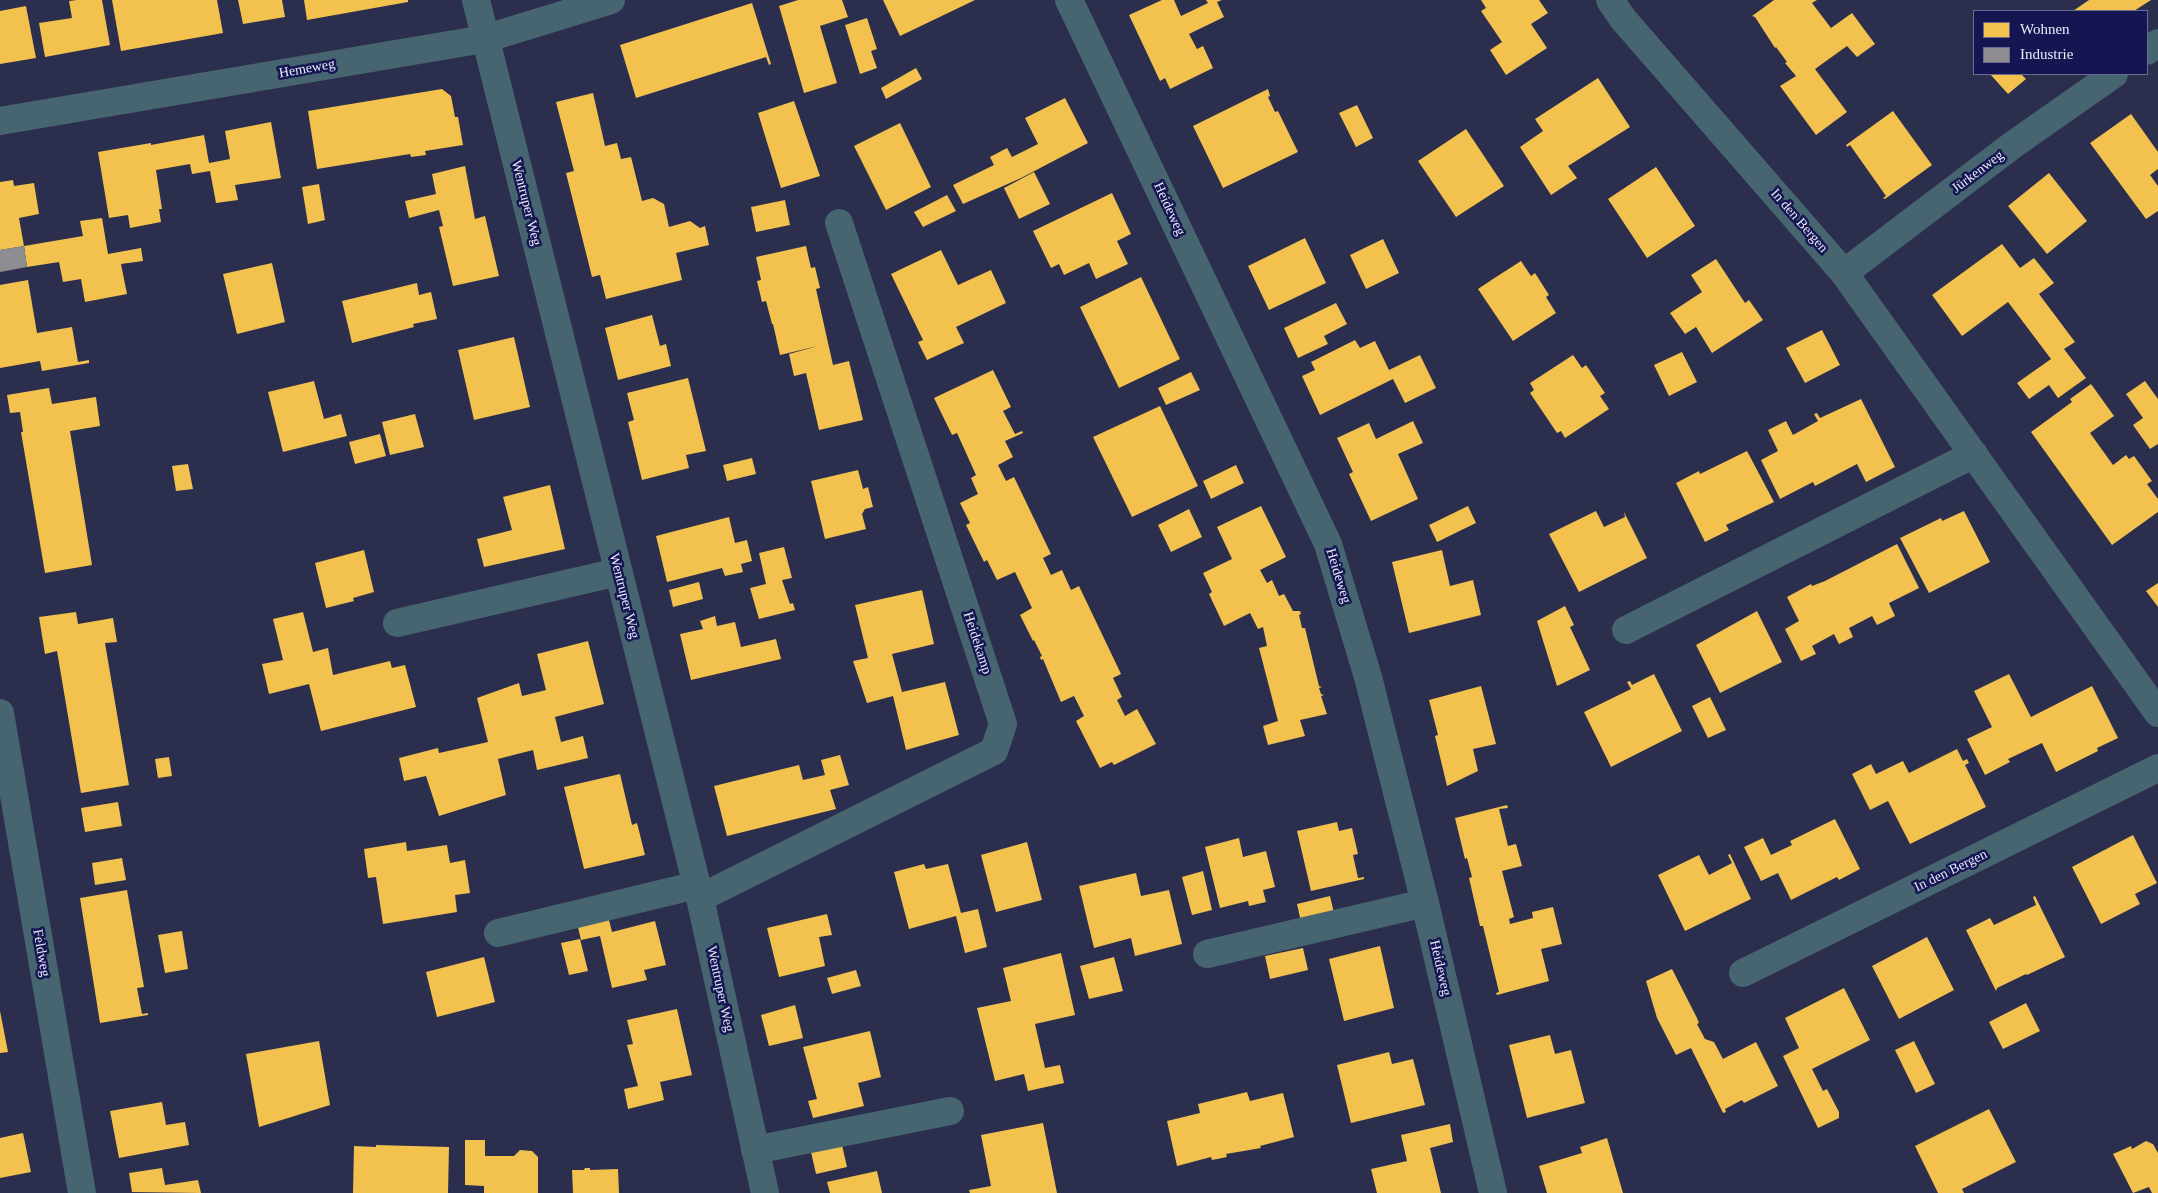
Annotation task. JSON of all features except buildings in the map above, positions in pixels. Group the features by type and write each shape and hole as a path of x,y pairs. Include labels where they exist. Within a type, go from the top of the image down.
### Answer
{"street":[{"name":"Wentruper Weg","path":"476,0 484,39 698,892 765,1193"},
{"name":"Hemeweg","path":"0,121 484,39 611,0"},
{"name":"Heideweg","path":"1069,0 1328,544 1368,677 1425,903 1493,1193"},
{"name":"In den Bergen","path":"1610,0 1622,19 1844,273 2158,713"},
{"name":"Jürkenweg","path":"1844,273 2014,144 2113,75"},
{"name":"Heidekamp","path":"498,933 698,892 994,752 1003,724 840,223"},
{"path":"1626,630 1974,454"},
{"path":"398,623 618,572"},
{"name":"Feldweg","path":"0,713 82,1193"},
{"name":"In den Bergen","path":"1743,972 2158,768"},
{"path":"1207,954 1425,903"},
{"path":"755,1150 950,1111"}]}
